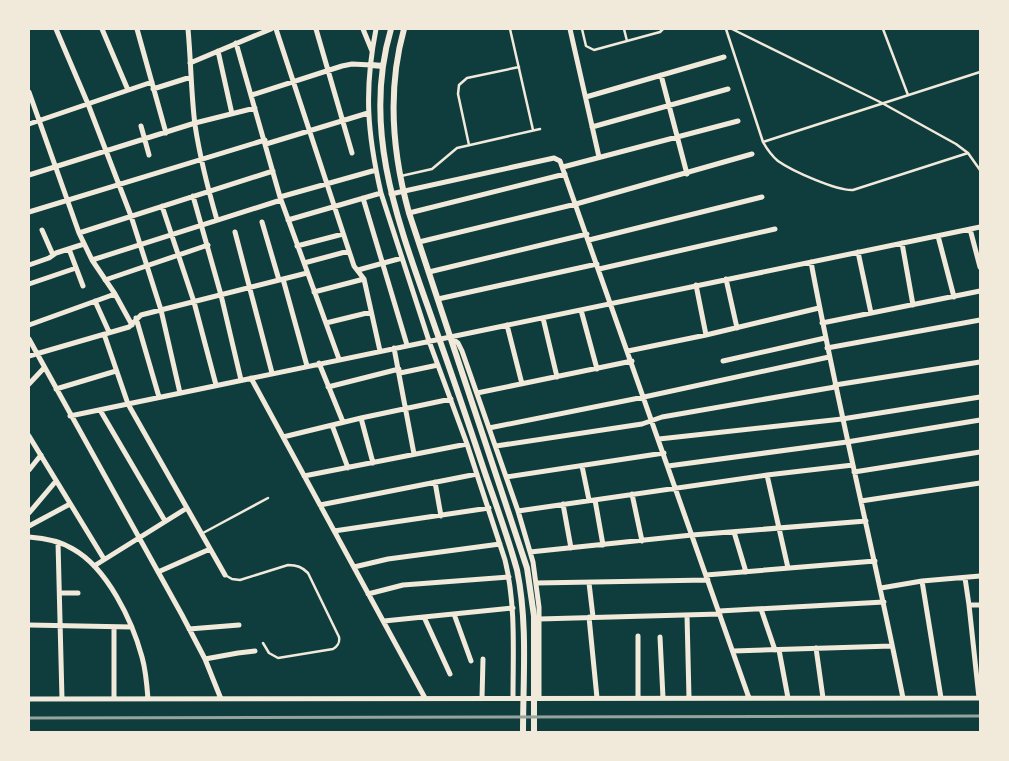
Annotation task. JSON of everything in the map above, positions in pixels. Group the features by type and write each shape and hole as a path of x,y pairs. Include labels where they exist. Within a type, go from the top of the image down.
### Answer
{"street":[{"path":"56,29 107,151 131,216 160,310 180,393"},
{"path":"102,29 128,90"},
{"path":"137,29 166,132"},
{"path":"188,29 195,123 201,159 217,220"},
{"path":"190,63 271,29"},
{"path":"276,29 354,266 364,279 380,350"},
{"path":"316,29 352,154"},
{"path":"363,29 372,51"},
{"path":"376,29 370,65 368,113 370,142 381,193 429,341 489,508 509,577 513,608 513,698"},
{"path":"392,29 383,66 381,126 385,166 401,230 440,339 518,576 523,621 522,732"},
{"path":"404,29 396,64 393,107 400,177 409,213 528,568 534,616 534,732"},
{"path":"570,29 599,157"},
{"path":"236,43 280,198 339,359"},
{"path":"218,51 232,114"},
{"path":"586,98 724,56"},
{"path":"252,95 352,64 383,66"},
{"path":"661,75 687,174"},
{"path":"153,89 191,77"},
{"path":"29,124 152,82"},
{"path":"592,127 728,90"},
{"path":"29,92 79,233 92,260 115,294 132,325"},
{"path":"29,175 195,123 255,108"},
{"path":"29,212 201,159 309,131 368,113"},
{"path":"563,167 738,121"},
{"path":"141,126 149,155"},
{"path":"419,242 576,204 752,154"},
{"path":"391,194 554,158 560,161 749,698"},
{"path":"92,260 280,198 376,170"},
{"path":"79,233 273,171"},
{"path":"409,213 565,174"},
{"path":"288,220 381,193"},
{"path":"193,196 208,245 241,380"},
{"path":"589,240 762,197"},
{"path":"363,198 407,345"},
{"path":"162,206 194,302 216,385"},
{"path":"262,222 307,366"},
{"path":"70,416 380,350 980,227"},
{"path":"438,299 775,229"},
{"path":"970,229 980,267"},
{"path":"42,230 53,255"},
{"path":"234,232 272,373"},
{"path":"297,246 343,234"},
{"path":"429,272 587,234"},
{"path":"938,236 954,297"},
{"path":"902,243 913,305"},
{"path":"29,265 84,244"},
{"path":"105,280 208,245"},
{"path":"69,249 83,286"},
{"path":"304,263 349,251"},
{"path":"858,252 871,313"},
{"path":"358,270 402,258"},
{"path":"811,262 835,386 881,588 903,698"},
{"path":"29,284 76,268"},
{"path":"29,356 132,325 136,318 141,315 307,273"},
{"path":"314,292 364,279"},
{"path":"726,279 737,328"},
{"path":"696,285 706,336"},
{"path":"822,323 980,292"},
{"path":"29,325 115,294"},
{"path":"95,301 128,404 225,575"},
{"path":"628,351 706,336 819,308"},
{"path":"581,310 597,368"},
{"path":"326,323 371,312"},
{"path":"136,318 159,397"},
{"path":"543,318 556,377"},
{"path":"827,348 980,320"},
{"path":"508,325 522,384"},
{"path":"450,336 460,347 496,446 530,552 536,583 539,619 540,698"},
{"path":"723,361 825,338"},
{"path":"29,339 205,659 221,699"},
{"path":"394,348 414,454"},
{"path":"489,428 829,357"},
{"path":"477,393 632,362"},
{"path":"496,446 642,424 662,417 980,362"},
{"path":"318,364 343,422"},
{"path":"328,387 399,371 438,365"},
{"path":"29,384 44,368"},
{"path":"56,389 116,371"},
{"path":"251,378 425,698"},
{"path":"659,440 842,419 980,397"},
{"path":"283,437 450,399"},
{"path":"100,410 165,522"},
{"path":"361,418 373,463"},
{"path":"668,466 848,442 980,420"},
{"path":"332,425 348,468"},
{"path":"29,436 104,559"},
{"path":"304,476 467,444"},
{"path":"854,472 980,452"},
{"path":"506,478 664,454"},
{"path":"29,470 41,455"},
{"path":"518,511 767,475 853,465"},
{"path":"582,466 603,545"},
{"path":"320,505 477,474"},
{"path":"767,475 788,568"},
{"path":"29,513 56,481"},
{"path":"435,482 441,516"},
{"path":"861,501 980,483"},
{"path":"632,494 642,541"},
{"path":"29,526 70,504"},
{"path":"562,504 571,548"},
{"path":"94,566 187,508"},
{"path":"334,531 489,508"},
{"path":"530,552 866,521"},
{"path":"734,532 746,572"},
{"path":"29,537 58,542 78,552 94,566 115,595 132,627 143,659 148,699"},
{"path":"58,542 62,699"},
{"path":"354,567 388,559 500,544"},
{"path":"158,572 210,549"},
{"path":"536,583 589,583 707,578 746,572 875,561"},
{"path":"881,588 922,581 980,576"},
{"path":"368,594 403,585 509,577"},
{"path":"29,699 979,698 970,605 965,578"},
{"path":"922,581 941,698"},
{"path":"589,583 597,698"},
{"path":"60,592 78,593"},
{"path":"539,619 687,614 760,608 884,602"},
{"path":"970,605 980,605"},
{"path":"384,622 513,608"},
{"path":"760,608 777,650 788,698"},
{"path":"454,614 472,661"},
{"path":"687,614 689,698"},
{"path":"424,617 450,674"},
{"path":"29,625 132,627"},
{"path":"189,630 239,625"},
{"path":"114,627 114,699"},
{"path":"638,636 638,698"},
{"path":"660,637 663,698"},
{"path":"733,652 892,646"},
{"path":"816,648 824,698"},
{"path":"205,659 256,651"},
{"path":"482,698 484,659"}],"lane":[{"path":"510,29 534,130"},
{"path":"582,29 586,46 591,50 660,32 663,29"},
{"path":"624,29 627,41"},
{"path":"726,29 763,142 772,156 786,166 836,188 847,190 968,153"},
{"path":"732,29 882,103 956,144 968,153 980,170"},
{"path":"883,29 908,95"},
{"path":"469,145 458,94 459,85 467,78 519,67"},
{"path":"763,142 980,72"},
{"path":"400,177 432,169 454,149 540,129"},
{"path":"202,534 268,498"},
{"path":"225,575 232,579 240,580 288,565 296,565 302,568 308,573 340,642 333,649 278,658 269,653 262,643"}],"railway":[{"path":"29,718 980,716"}]}
